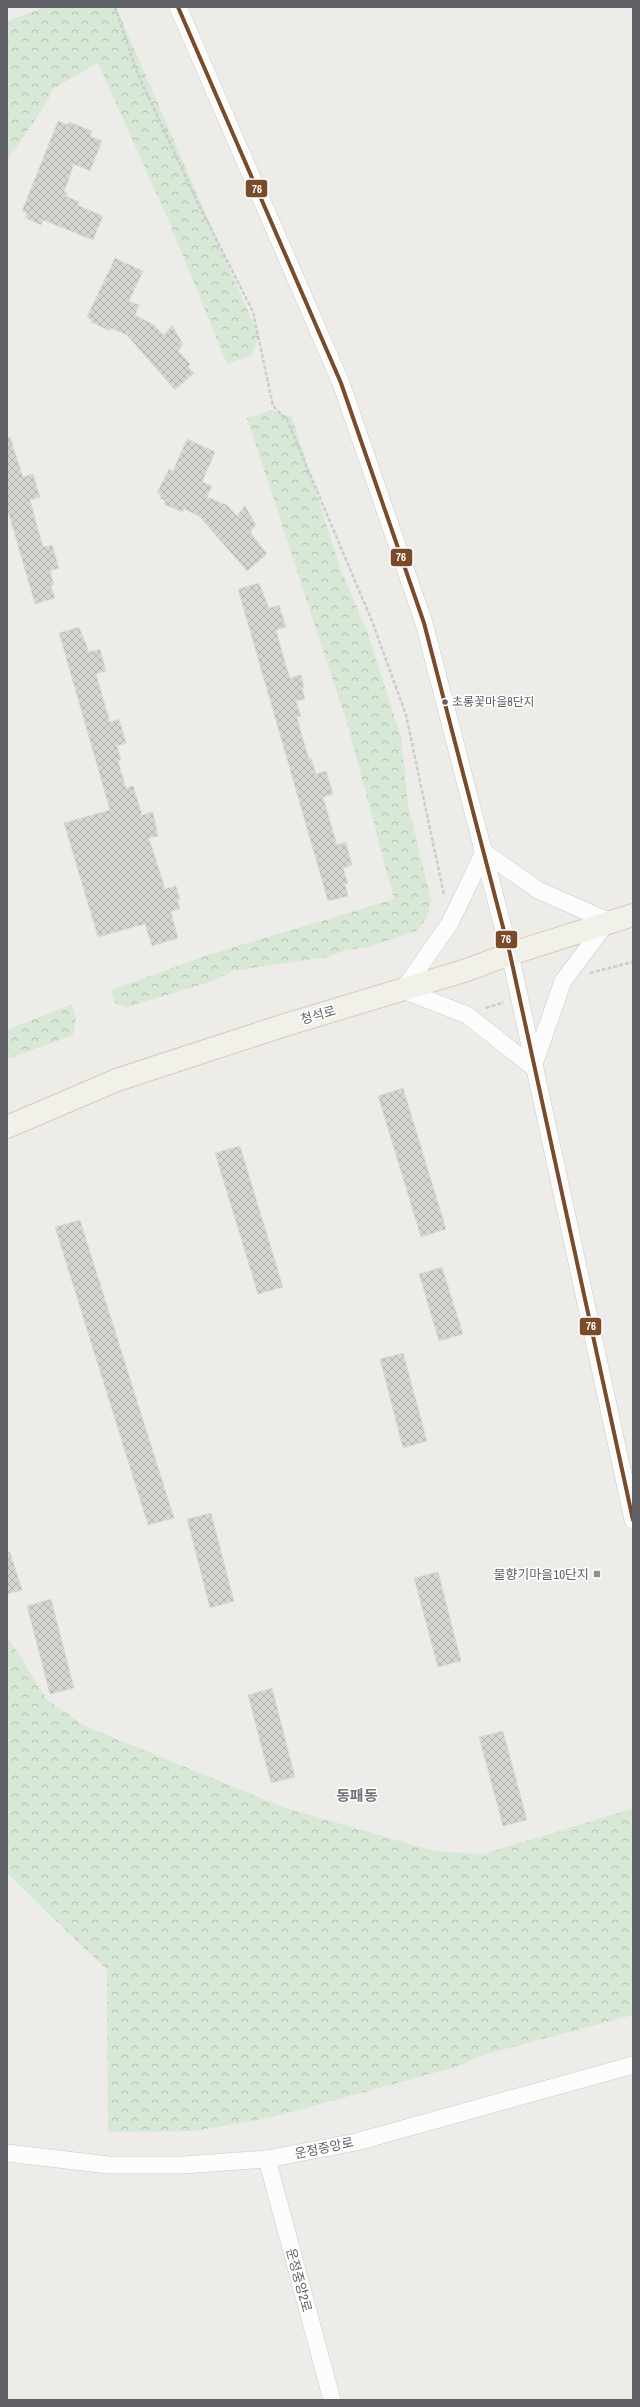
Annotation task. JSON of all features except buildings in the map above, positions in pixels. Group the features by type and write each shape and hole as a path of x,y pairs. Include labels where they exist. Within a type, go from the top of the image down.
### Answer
{"main road":[{"name":"청석로","path":"7,1127 117,1080 286,1025 464,971 608,921 633,915"}],"street":[{"path":"178,7 341,383 424,623 510,954 533,1067 633,1520"},
{"path":"484,852 538,890 608,921 563,981 533,1067"},
{"path":"484,852 450,923 403,990 467,1015 533,1067"},
{"name":"운정중앙로","path":"7,2153 109,2165 184,2165 267,2159 356,2142 633,2065"},
{"name":"운정중앙2로","path":"267,2159 332,2400"}],"path":[{"path":"115,7 136,70 197,201 253,312 273,406 287,420 372,621 406,715 444,893"},
{"path":"563,981 633,962"}],"green space":[{"path":"46,7 116,7 259,337 252,355 227,364 170,224 98,63 53,89 47,102 7,161 7,21"},
{"path":"271,410 292,417 340,568 367,631 401,737 408,805 431,900 427,917 418,930 368,947 346,950 327,957 233,971 210,982 127,1007 115,1003 111,990 208,955 394,899 348,726 247,418"},
{"path":"72,1004 76,1019 73,1035 7,1059 7,1030"},
{"path":"7,1636 47,1700 85,1726 283,1807 434,1851 483,1854 631,1809 633,1815 633,2015 486,2054 456,2067 273,2117 194,2131 108,2132 107,1970 7,1873"}],"transit line":[{"name":"76","path":"178,7 341,383 424,623 510,954 633,1520"}],"place":[{"name":"초롱꽃마을8단지","path":"445,702"},
{"name":"물향기마을10단지","path":"597,1574"}],"district":[{"name":"동패동","path":"357,1795"}]}
